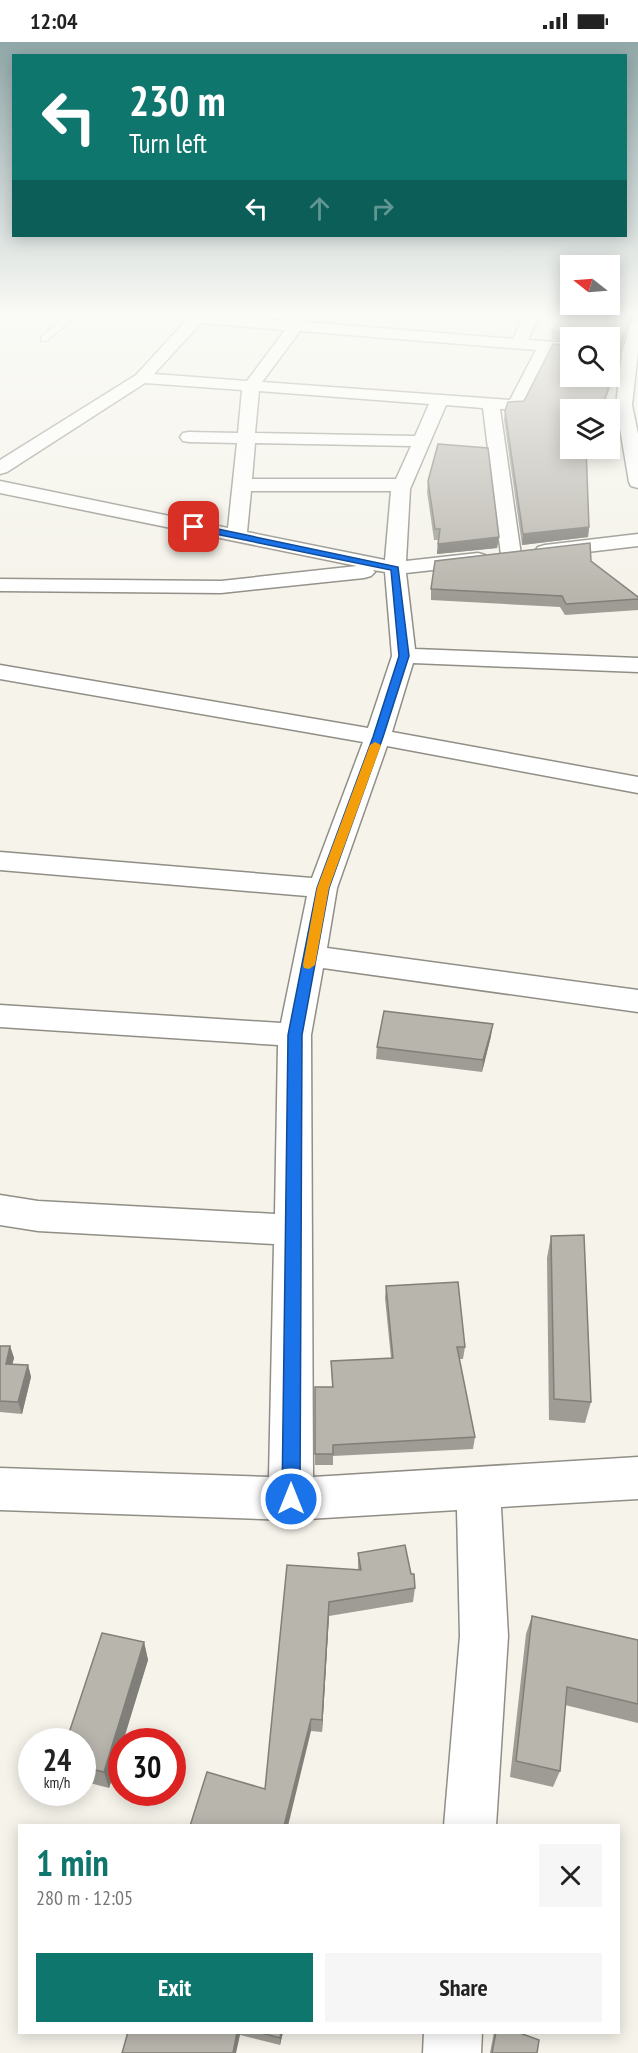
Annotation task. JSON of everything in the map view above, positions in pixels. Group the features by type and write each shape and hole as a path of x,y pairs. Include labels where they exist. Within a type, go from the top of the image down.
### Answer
{"street":[{"path":"0,468 93,409"},
{"path":"237,536 249,409"},
{"path":"291,1499 295,1035 323,888 378,737 404,656 395,568 403,485 436,409"},
{"path":"492,409 512,555"},
{"path":"625,409 638,482"},
{"path":"189,437 422,441"},
{"path":"242,485 403,485"},
{"path":"0,487 395,568"},
{"path":"0,585 221,587 638,540"},
{"path":"404,656 638,665"},
{"path":"0,672 378,737 638,785"},
{"path":"0,861 323,888"},
{"path":"311,956 638,1001"},
{"path":"0,1016 295,1035"},
{"path":"0,1210 39,1216 293,1230"},
{"path":"0,1489 291,1499 638,1478"},
{"path":"470,1824 484,1636 478,1487"},
{"path":"452,2053 453,2034"}],"building":[{"path":"506,409 560,409 560,459 586,459 589,527 523,534 505,411"},
{"path":"438,444 488,448 499,537 438,544 440,529 435,529 428,481"},
{"path":"590,543 591,561 638,599 566,604 562,596 431,589 435,561"},
{"path":"384,1011 493,1024 483,1060 377,1047"},
{"path":"584,1235 591,1402 554,1399 551,1236"},
{"path":"458,1282 465,1347 457,1347 475,1437 333,1445 333,1454 315,1454 315,1387 333,1387 331,1361 393,1358 386,1286"},
{"path":"0,1346 10,1346 6,1364 28,1365 18,1402 0,1401"},
{"path":"405,1545 411,1574 414,1574 415,1588 329,1602 322,1720 311,1719 285,1824 191,1824 207,1772 265,1789 287,1565 361,1570 358,1553"},
{"path":"532,1616 638,1640 638,1704 567,1687 560,1771 516,1761"},
{"path":"102,1633 144,1642 118,1728 108,1728 108,1759 104,1772 96,1770 96,1728 71,1728"},
{"path":"127,2034 237,2034 233,2053 122,2053"},
{"path":"265,2034 281,2034 280,2038"},
{"path":"496,2034 522,2034 539,2040 537,2053 492,2053"}],"slow traffic":[{"path":"309,965 323,888 375,745"}],"route":[{"path":"194,527 395,568 404,656 378,737 323,888 295,1035 291,1499"}]}
